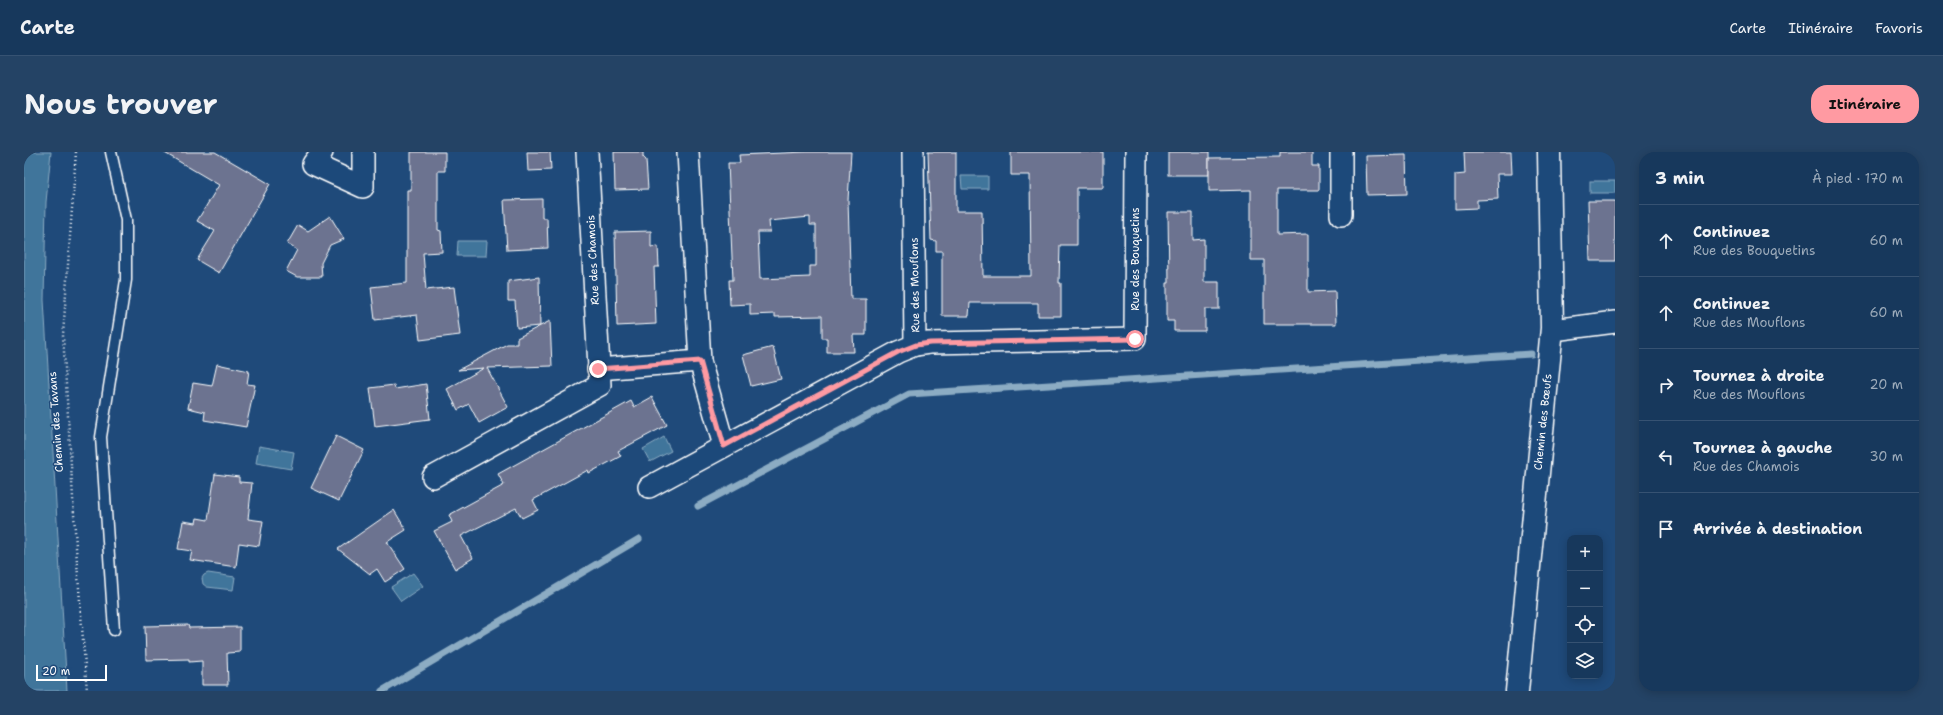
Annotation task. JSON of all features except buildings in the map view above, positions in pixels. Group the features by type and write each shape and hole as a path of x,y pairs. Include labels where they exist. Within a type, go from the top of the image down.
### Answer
{"street":[{"path":"322,152 313,164 363,187 363,152"},
{"name":"Rue des Chamois","path":"433,477 600,385 587,152"},
{"path":"688,152 700,361 724,446"},
{"name":"Rue des Mouflons","path":"649,487 898,352 916,345 913,152"},
{"name":"Rue des Bouquetins","path":"916,345 930,343 1135,339 1136,152"},
{"path":"1341,152 1341,215"},
{"name":"Chemin des Bœufs","path":"1517,691 1552,328 1549,152"},
{"path":"1552,328 1561,329 1615,322"},
{"path":"598,369 700,361"}],"lane":[{"path":"111,152 126,220 126,280 101,438 114,630"}],"path":[{"name":"Chemin des Tavans","path":"76,152 63,335 87,691"}],"water":[{"path":"24,152 51,152 46,202 44,300 67,691 24,691"},
{"path":"961,176 988,176 988,189 962,189"},
{"path":"1590,181 1615,181 1615,193 1590,193"},
{"path":"458,241 487,241 486,256 457,256"},
{"path":"664,437 671,451 650,462 643,449"},
{"path":"259,446 294,452 291,469 256,463"},
{"path":"208,573 235,577 233,590 207,587 203,584 202,578"},
{"path":"413,573 423,586 401,601 391,587"}],"waterway":[{"path":"698,506 909,394 1531,354"},
{"path":"382,691 639,539"}],"route":[{"path":"598,369 700,361 724,446 898,352 916,345 930,343 1135,339"}]}
